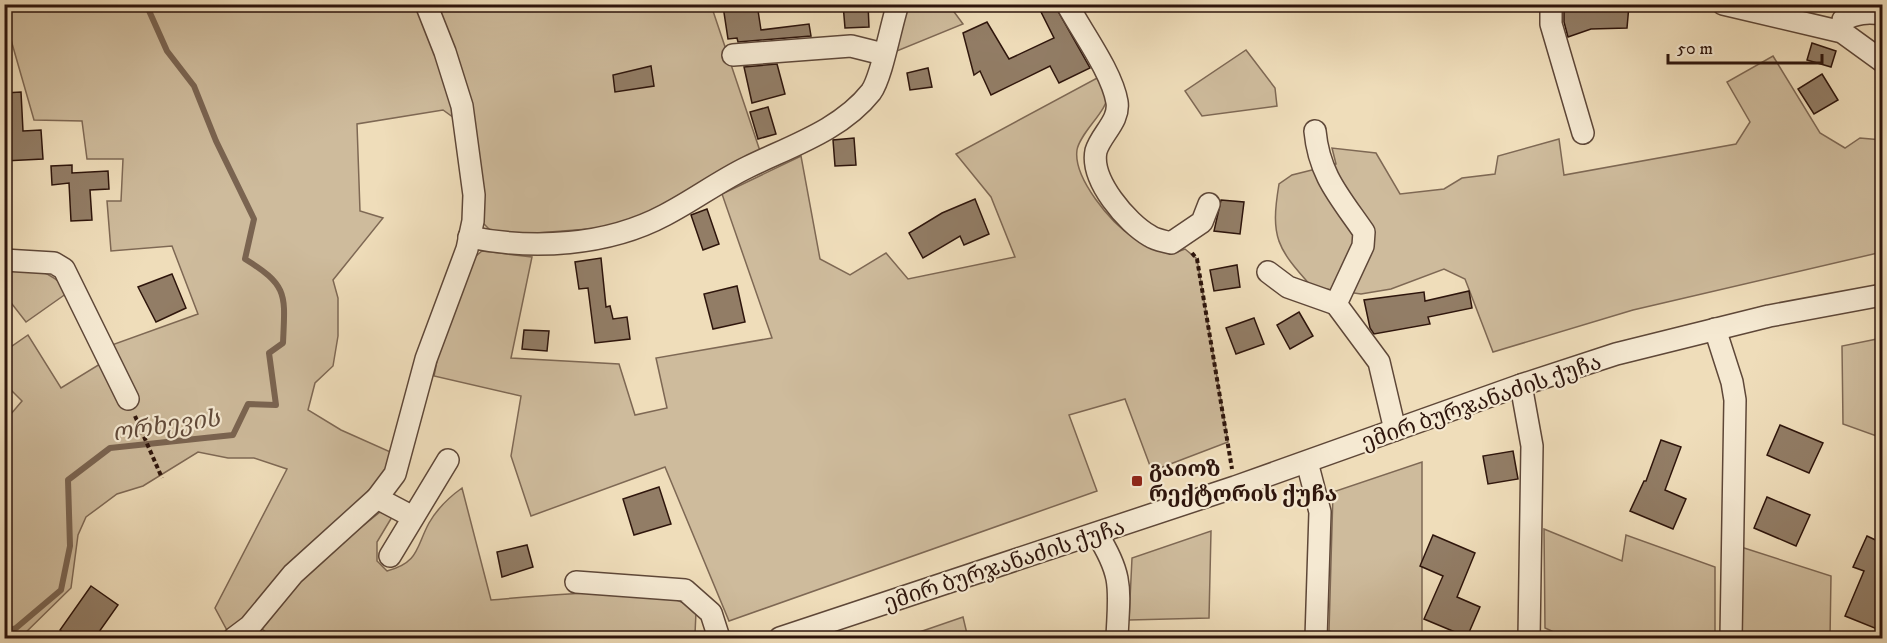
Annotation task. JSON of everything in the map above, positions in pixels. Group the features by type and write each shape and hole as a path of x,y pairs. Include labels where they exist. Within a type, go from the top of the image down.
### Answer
{"street":[{"path":"234,639 250,626 293,574 377,498 395,474 426,359 470,237 474,195 462,106 445,52 426,4"},
{"path":"470,237 533,245 609,237 667,215 720,181 838,123 858,107 873,88 898,4"},
{"path":"1067,4 1114,87 1118,104 1116,116 1097,149 1095,159 1099,177 1119,211 1150,237 1171,243 1202,222 1209,204"},
{"path":"1551,4 1551,24 1583,133"},
{"path":"1723,4 1842,32 1882,61"},
{"path":"1842,32 1843,20 1851,16 1863,12 1882,14"},
{"path":"733,55 851,46 883,54"},
{"path":"1316,131 1317,154 1328,182 1364,232 1363,246 1336,304"},
{"path":"4,260 54,263 64,269 128,399"},
{"path":"1268,272 1288,287 1336,304 1379,362 1395,429"},
{"name":"ემირ ბურჯანაძის ქუჩა","path":"780,639 1235,487 1521,385 1616,354 1715,329 1882,295"},
{"path":"1715,329 1732,382 1735,400 1731,639"},
{"path":"1521,385 1532,446 1529,639"},
{"path":"390,556 448,460"},
{"path":"1306,462 1320,512 1316,639"},
{"path":"377,498 413,517"},
{"path":"1097,534 1110,555 1120,580 1117,639"},
{"path":"576,582 685,590 711,613 719,639"}],"path":[{"path":"1171,243 1190,252 1197,259 1235,487"},
{"path":"141,430 162,478"}],"shaded area":[{"path":"4,5 420,5 457,120 443,110 357,124 360,211 383,218 333,280 338,298 338,336 333,366 315,383 308,410 341,430 395,454 369,495 229,634 215,608 287,469 254,458 228,458 198,452 143,486 117,494 86,517 78,535 71,588 20,638 5,638 5,421 22,401 5,384 5,351 28,335 61,388 105,361 109,346 198,314 172,246 111,251 107,201 121,201 123,159 87,159 82,121 34,120 5,19"},
{"path":"435,5 711,5 761,154 649,217 601,228 511,235 492,232 481,221"},
{"path":"906,5 949,5 963,24 892,53"},
{"path":"1246,50 1275,88 1277,106 1202,116 1185,91"},
{"path":"1773,56 1820,133 1845,148 1860,138 1882,140 1882,252 1633,310 1493,352 1465,279 1444,269 1391,289 1361,294 1312,287 1291,262 1279,241 1275,217 1279,184 1292,175 1336,164 1332,148 1376,153 1400,194 1444,189 1462,178 1495,174 1498,156 1559,139 1564,175 1736,144 1750,122 1727,82"},
{"path":"1099,77 1106,90 1107,100 1079,143 1077,161 1081,173 1095,199 1114,221 1133,237 1172,254 1185,249 1197,259 1228,442 1152,471 1125,399 1069,415 1097,491 729,621 665,467 531,516 511,456 521,396 434,376 440,346 471,260 482,251 532,257 511,358 619,364 635,415 667,408 656,358 772,338 722,194 801,156 820,259 850,275 886,253 908,279 1015,257 991,197 956,154"},
{"path":"5,266 40,271 55,278 70,291 26,322 5,295"},
{"path":"1882,338 1882,438 1843,424 1842,346"},
{"path":"1422,462 1422,638 1350,638 1329,631 1333,492"},
{"path":"462,488 491,600 600,592 659,596 681,602 696,612 695,634 682,638 274,638 262,629 312,567 380,512 392,517 377,542 377,561 387,571 405,564 415,553 436,513"},
{"path":"1544,529 1622,561 1626,535 1715,567 1715,638 1567,638 1545,628"},
{"path":"1211,531 1209,618 1129,620 1132,558"},
{"path":"1741,547 1831,576 1830,638 1742,638"},
{"path":"963,617 968,638 902,638"}],"building":[{"path":"757,4 761,30 809,24 811,36 738,42 737,38 728,39 723,6"},
{"path":"843,4 868,4 869,27 845,28"},
{"path":"1037,4 1054,4 1090,68 1059,83 1050,66 991,95 980,71 974,75 963,33 987,22 1009,59 1054,38"},
{"path":"1564,5 1629,5 1627,28 1591,29 1568,37 1564,22"},
{"path":"1812,43 1836,51 1831,67 1807,60"},
{"path":"777,64 785,94 752,103 744,67"},
{"path":"651,66 654,86 615,92 613,75"},
{"path":"928,68 932,87 910,90 907,73"},
{"path":"1822,74 1838,100 1814,114 1798,89"},
{"path":"21,92 23,131 41,130 43,159 4,161 4,93"},
{"path":"768,107 776,134 758,139 750,112"},
{"path":"854,138 856,165 835,166 833,140"},
{"path":"72,165 72,173 108,171 109,189 90,190 92,220 71,221 69,183 52,185 51,166"},
{"path":"975,199 989,234 964,245 960,236 923,258 909,233 942,213"},
{"path":"1221,200 1244,202 1240,234 1214,231"},
{"path":"707,209 719,244 703,250 691,215"},
{"path":"601,258 606,307 610,306 613,319 627,317 630,339 595,343 588,288 579,289 575,262"},
{"path":"1237,265 1240,287 1214,291 1210,270"},
{"path":"172,274 186,308 156,322 138,287"},
{"path":"737,286 745,322 713,329 704,294"},
{"path":"1469,291 1472,308 1428,317 1430,324 1374,334 1370,328 1364,300 1424,292 1425,301"},
{"path":"1299,312 1313,336 1290,349 1277,325"},
{"path":"1254,318 1264,344 1236,354 1226,328"},
{"path":"524,330 549,331 547,351 522,349"},
{"path":"1780,425 1823,443 1809,473 1767,455"},
{"path":"1661,440 1681,447 1665,490 1686,499 1673,529 1630,511 1646,481"},
{"path":"1513,451 1518,479 1488,484 1483,456"},
{"path":"659,487 671,524 634,535 623,499"},
{"path":"1767,497 1810,515 1796,546 1754,528"},
{"path":"1433,535 1475,553 1457,597 1480,607 1467,637 1424,619 1443,576 1420,566"},
{"path":"1867,536 1882,543 1882,631 1845,616 1864,571 1853,567"},
{"path":"527,545 533,567 502,577 497,552"},
{"path":"91,586 118,605 94,639 72,639 60,630"}],"waterway":[{"name":"ორხევის","path":"4,632 16,628 61,590 70,546 68,480 110,448 233,435 248,404 276,405 269,353 283,343 284,313 281,293 270,277 245,259 254,219 216,141 194,86 167,51 146,4"}],"place":[{"name":"გაიოზ რექტორის ქუჩა","path":"1137,481"}]}
